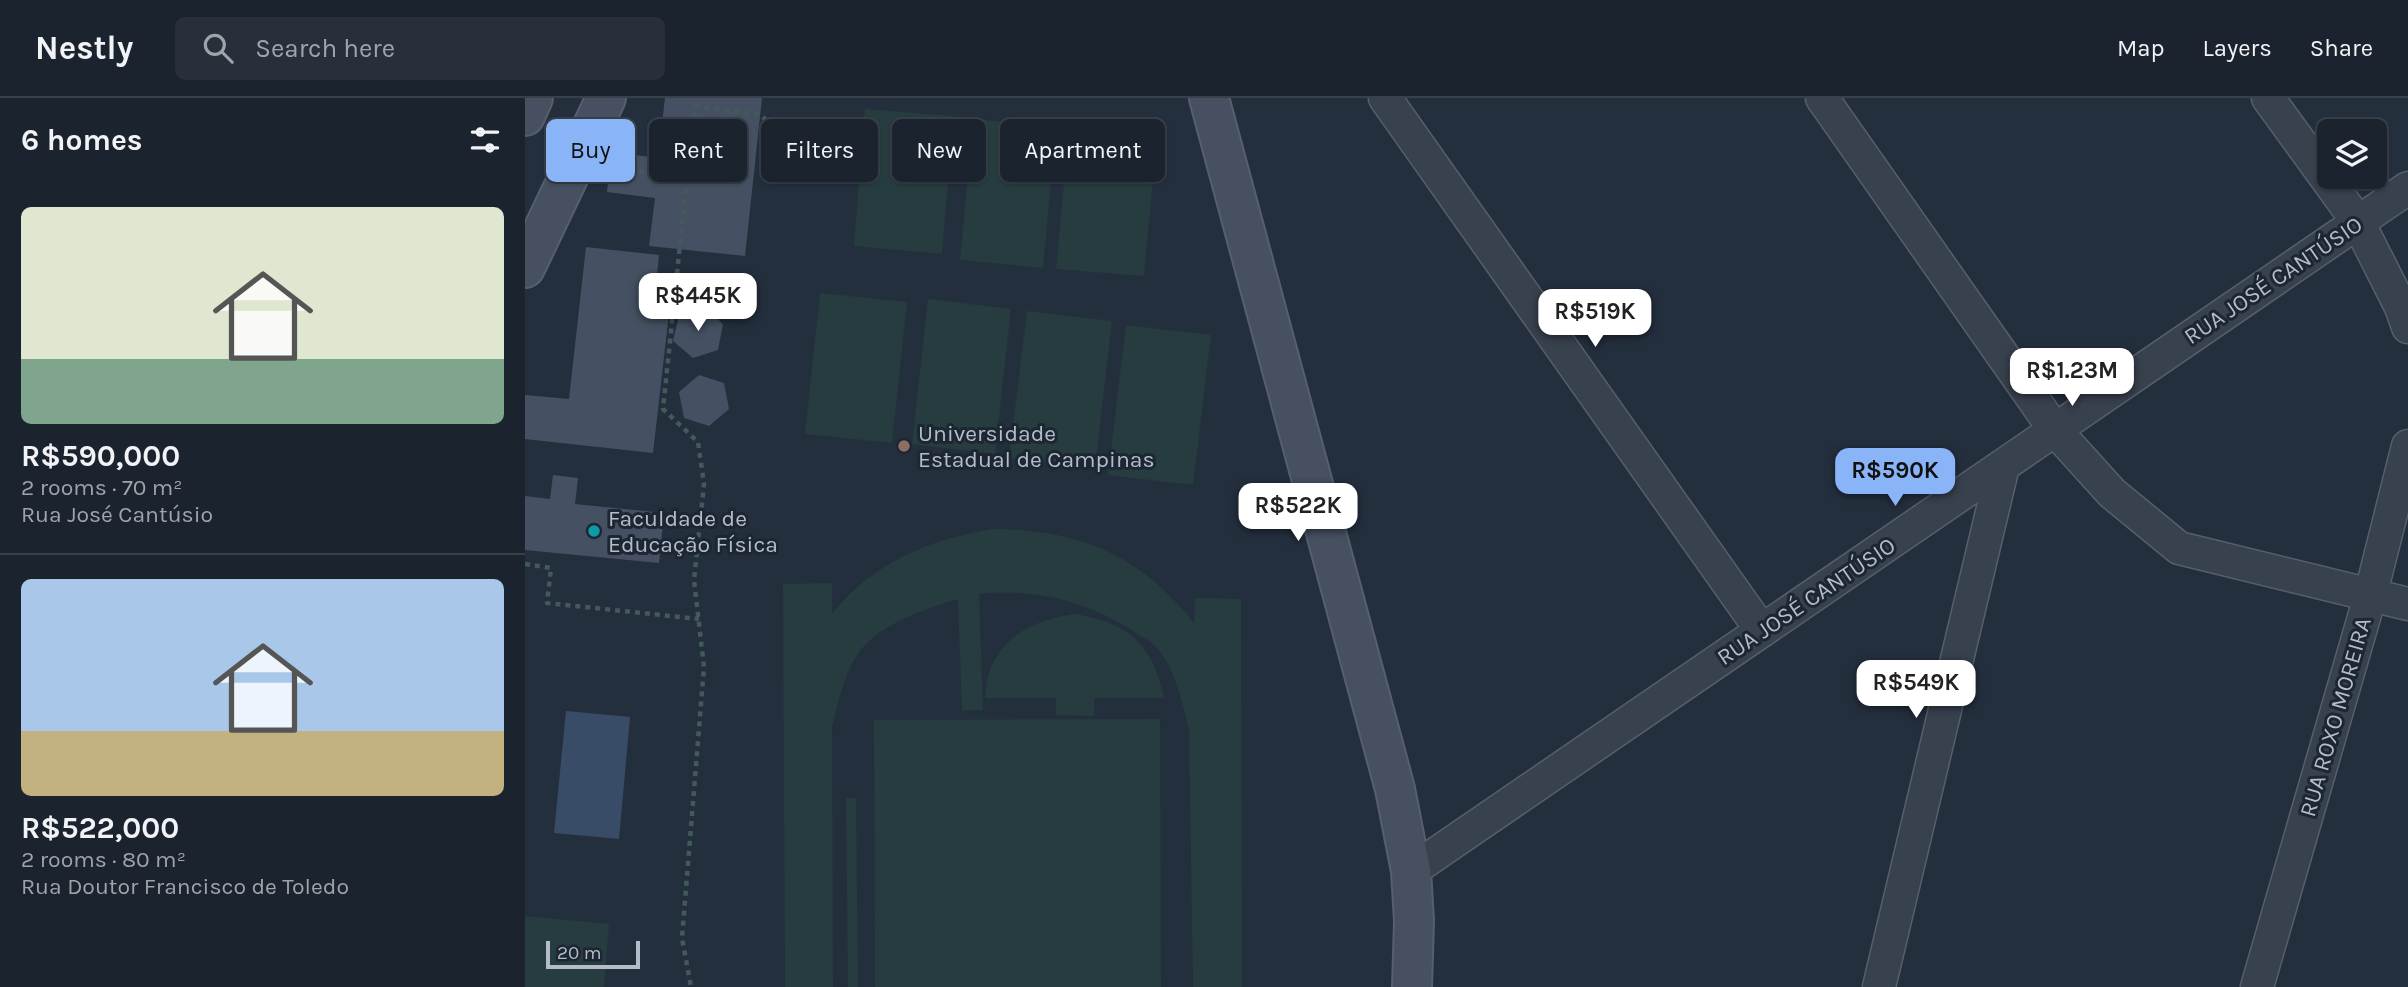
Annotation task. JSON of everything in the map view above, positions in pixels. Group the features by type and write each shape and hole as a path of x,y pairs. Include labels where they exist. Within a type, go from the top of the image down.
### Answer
{"main road":[{"path":"525,116 533,98"},
{"path":"597,119 606,98"},
{"path":"1209,98 1395,789 1411,871 1414,921 1412,987"},
{"path":"525,268 567,182"}],"street":[{"path":"1385,98 1762,631"},
{"path":"1822,98 2055,430 2112,493 2179,548 2408,604"},
{"path":"2268,98 2358,222 2401,307 2408,327"},
{"name":"RUA JOSÉ CANTÚSIO","path":"1411,871 2408,188"},
{"name":"RUA ROXO MOREIRA","path":"2257,987 2371,593 2408,446"},
{"path":"1879,987 2003,466"}],"path":[{"path":"694,119 696,106 761,115 765,119"},
{"path":"686,182 663,409 698,442 704,485 694,580 704,667 681,938 691,987"},
{"path":"525,564 551,568 547,603 699,619"}],"green space":[{"path":"865,109 953,116 953,119 892,119 892,182 948,182 942,254 854,246 859,182 878,182 878,119 864,119"},
{"path":"986,120 1000,122 1000,182 1051,182 1043,268 960,260 967,182 986,182"},
{"path":"1064,182 1153,182 1144,276 1056,269"},
{"path":"820,293 907,302 892,443 805,434"},
{"path":"928,299 1011,309 995,454 912,444"},
{"path":"1027,311 1112,321 1095,468 1009,458"},
{"path":"1126,325 1211,335 1193,485 1108,475"},
{"path":"993,529 1053,534 1105,550 1152,579 1194,623 1195,598 1241,599 1242,987 1193,987 1189,731 1177,686 1162,654 1153,644 1133,631 1097,612 1039,595 999,593 979,594 983,710 962,711 958,599 897,622 866,644 853,662 832,728 833,987 785,987 783,584 832,583 832,614 865,581 904,556 947,539"},
{"path":"1075,614 1110,623 1135,639 1153,663 1164,698 1094,698 1094,716 1056,715 1056,698 985,698 990,670 1004,646 1036,624"},
{"path":"1160,719 1161,987 875,987 874,720"},
{"path":"846,798 856,798 858,987 848,987"},
{"path":"525,916 609,924 604,987 525,987"}],"water":[{"path":"566,711 630,717 619,839 554,833"}],"building":[{"path":"665,98 762,98 745,256 649,246 655,198 607,192 608,182 635,182 635,155 649,157 649,182 747,182 747,119 663,119"},
{"path":"586,247 659,255 657,276 673,278 653,453 525,439 525,395 569,399"},
{"path":"704,307 723,324 718,350 693,358 673,341 679,315"},
{"path":"699,375 724,383 729,409 709,426 684,418 679,392"},
{"name":"Faculdade de Educação Física","path":"553,475 578,478 575,504 664,513 659,563 525,550 525,496 550,499"}],"place":[{"name":"Universidade Estadual de Campinas","path":"904,446"},
{"name":"Faculdade de Educação Física","path":"594,531"}]}
